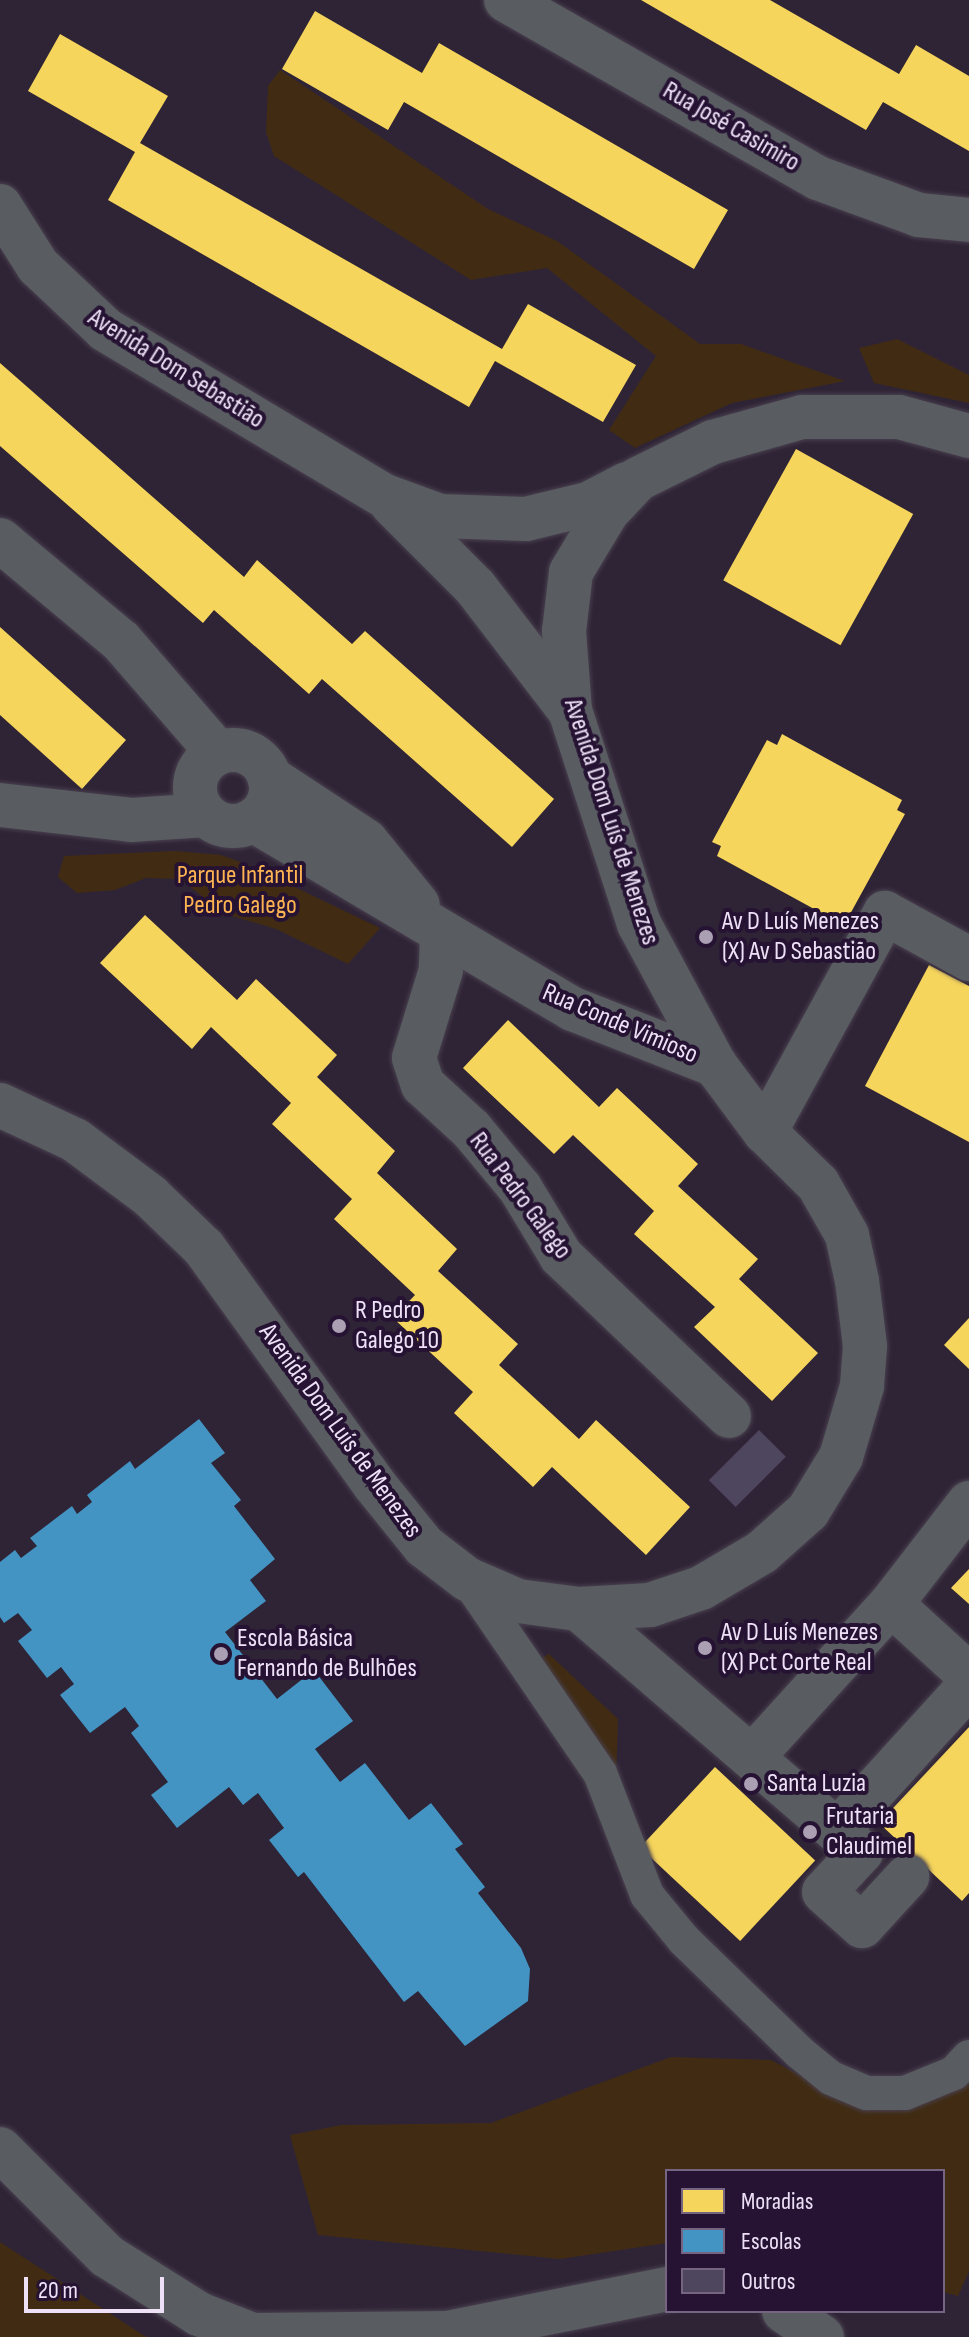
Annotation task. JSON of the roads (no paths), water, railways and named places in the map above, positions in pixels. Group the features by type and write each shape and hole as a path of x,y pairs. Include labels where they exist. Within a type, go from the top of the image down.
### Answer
{"street":[{"name":"Rua José Casimiro","path":"506,0 818,178 919,215 969,220"},
{"name":"Avenida Dom Sebastião","path":"0,206 38,266 106,330 385,496"},
{"name":"Avenida Dom Luís de Menezes","path":"0,1105 75,1140 150,1196 204,1248 374,1484 424,1546 467,1579 518,1601 579,1609 650,1605 701,1588 762,1552 808,1511 841,1457 862,1386 865,1346 847,1235 818,1184 765,1132 715,1065 639,924 570,711 564,631 571,572 607,512 638,479 713,442 802,417 899,417 969,436"},
{"path":"385,496 440,516 526,519 588,504 638,479"},
{"path":"385,496 475,587 570,711"},
{"path":"0,540 121,641 218,753 207,759 195,781 195,794 206,815"},
{"name":"Rua Conde Vimioso","path":"218,753 230,750 254,756 269,777 366,841 442,934"},
{"path":"0,805 61,816 131,820 206,815 229,826 253,820 269,801 269,777"},
{"name":"Rua Conde Vimioso","path":"253,820 573,1009 715,1065"},
{"path":"765,1132 885,913 969,959"},
{"name":"Rua Pedro Galego","path":"442,934 441,970 414,1058 423,1085 471,1129 520,1188 561,1256 729,1416"},
{"path":"754,1755 891,1604 969,1503"},
{"path":"467,1579 600,1773 647,1895 684,1940 799,2052 831,2078 867,2093 905,2093 954,2073 969,2057"},
{"path":"891,1604 969,1675"},
{"path":"579,1609 754,1755 861,1852 824,1892 862,1926 907,1877"},
{"path":"837,1831 969,1686"},
{"path":"0,2149 107,2256 199,2314 256,2336 384,2337 502,2326 665,2289"},
{"path":"571,2337 620,2300"},
{"path":"787,2313 822,2337"}],"place":[{"name":"Av D Luís Menezes (X) Av D Sebastião","path":"706,937"},
{"name":"R Pedro Galego 10","path":"339,1326"},
{"name":"Av D Luís Menezes (X) Pct Corte Real","path":"705,1648"},
{"name":"Escola Básica Fernando de Bulhões","path":"221,1654"},
{"name":"Santa Luzia","path":"751,1784"},
{"name":"Frutaria Claudimel","path":"810,1832"}],"park label":[{"name":"Parque Infantil Pedro Galego","path":"240,891"}]}
